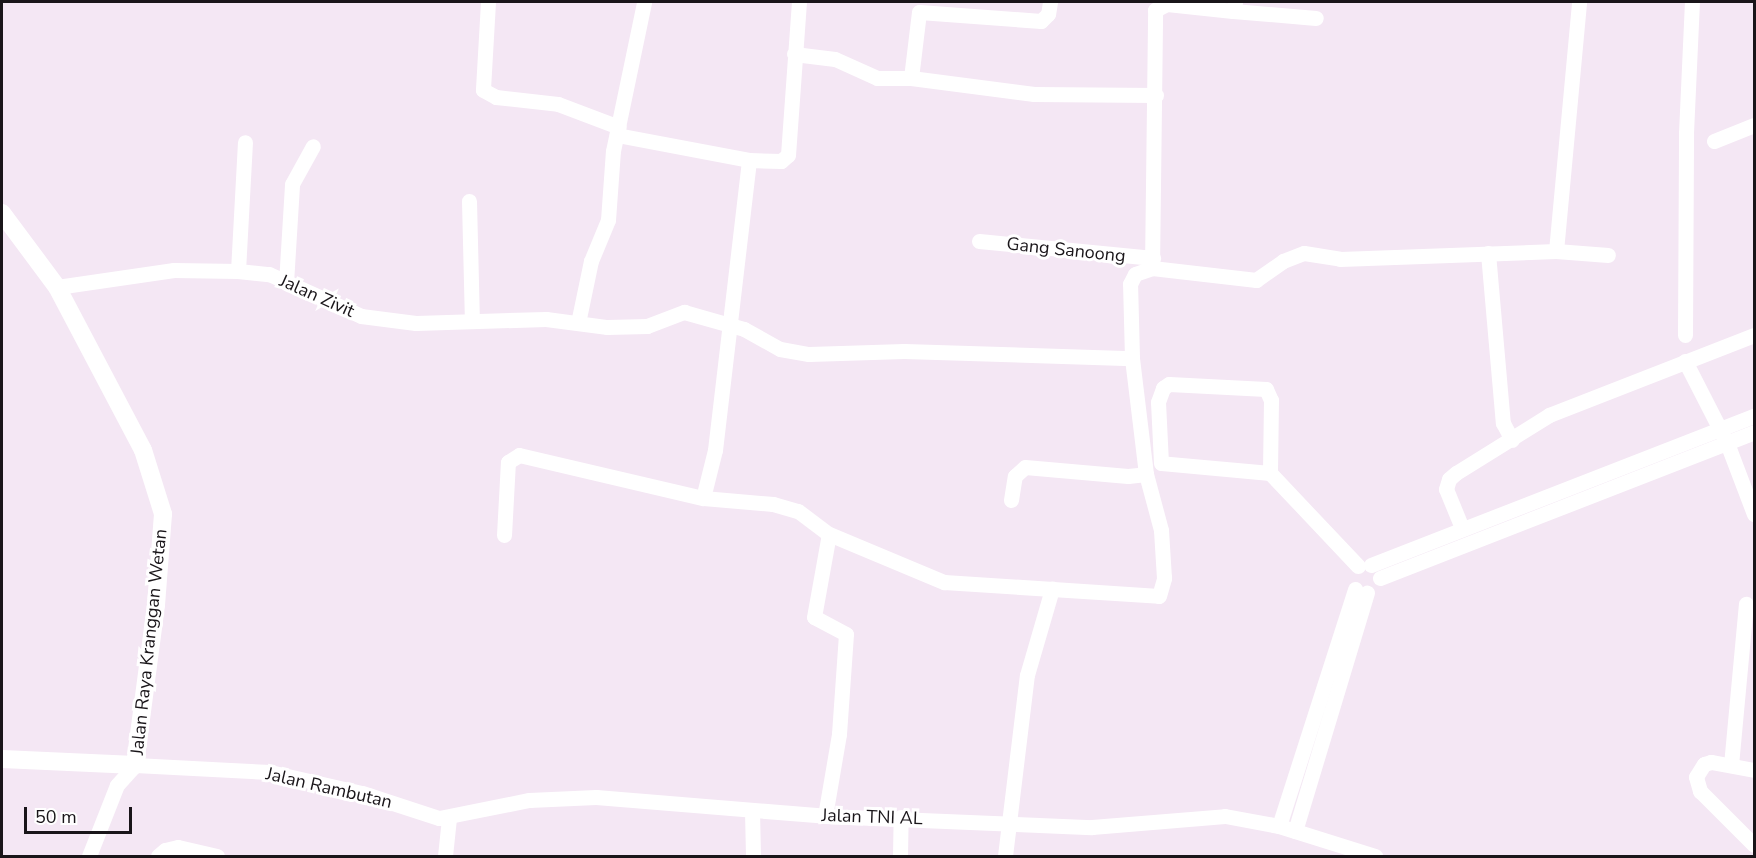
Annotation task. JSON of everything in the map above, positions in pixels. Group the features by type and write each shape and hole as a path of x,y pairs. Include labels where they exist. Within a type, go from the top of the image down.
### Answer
{"main road":[{"name":"Jalan Raya Kranggan Wetan","path":"2,213 57,287 143,450 163,514 135,765 2,759"}],"street":[{"path":"488,2 483,90 496,97 558,104 618,131 748,160 780,161 788,155 799,2"},
{"path":"578,323 591,261 608,220 618,131 644,2"},
{"path":"911,78 919,12 1041,21 1048,14 1050,2"},
{"path":"1556,251 1579,2"},
{"path":"1684,335 1686,133 1692,2"},
{"path":"504,535 508,462 519,455 703,498 773,504 798,511 829,534 944,582 1159,596 1164,578 1161,530 1146,474 1132,358 1130,284 1135,274 1153,263 1155,10 1167,4 1234,6 1316,18"},
{"path":"794,54 835,59 878,78 911,78 1034,94 1156,95"},
{"path":"1714,141 1755,125"},
{"path":"238,271 245,142"},
{"path":"286,283 292,184 313,146"},
{"path":"703,498 715,450 748,160"},
{"path":"469,201 471,321"},
{"name":"Gang Sanoong","path":"979,241 1153,263 1256,280 1283,261 1304,253 1340,259 1556,251 1608,255"},
{"path":"1488,253 1503,423 1512,440"},
{"name":"Jalan Zivit","path":"57,287 174,270 238,271 269,274 361,316 416,323 546,319 607,327 648,326 684,312 744,329 780,349 809,354 904,351 1132,358"},
{"path":"1462,528 1446,489 1449,478 1549,416 1755,335"},
{"path":"1684,361 1724,436 1755,514"},
{"path":"1270,472 1271,399 1266,389 1169,384 1163,388 1158,402 1161,462 1270,472 1358,566 1380,578"},
{"path":"1380,578 1724,436 1755,416"},
{"path":"1358,566 1724,436 1755,432"},
{"path":"1011,500 1016,476 1024,467 1128,476 1146,474"},
{"path":"825,816 839,734 846,634 814,617 829,534"},
{"path":"1295,831 1332,715 1361,591 1358,566"},
{"path":"1361,591 1378,587 1380,578"},
{"path":"1005,856 1027,675 1052,589"},
{"path":"1279,826 1317,709 1361,591"},
{"path":"1731,765 1746,604"},
{"path":"1317,709 1332,715"},
{"path":"1755,770 1731,765 1704,764 1696,777 1697,784 1755,845"},
{"path":"95,855 117,785 135,765"},
{"name":"Jalan Rambutan","path":"135,765 270,772 362,793 439,818 449,817"},
{"name":"Jalan TNI AL","path":"449,817 529,800 596,797 825,816 901,817 1092,827 1225,816 1279,826 1375,856"},
{"path":"752,811 753,856"},
{"path":"446,856 449,817"},
{"path":"900,856 901,817"},
{"path":"158,856 165,850 178,847 217,856"}]}
